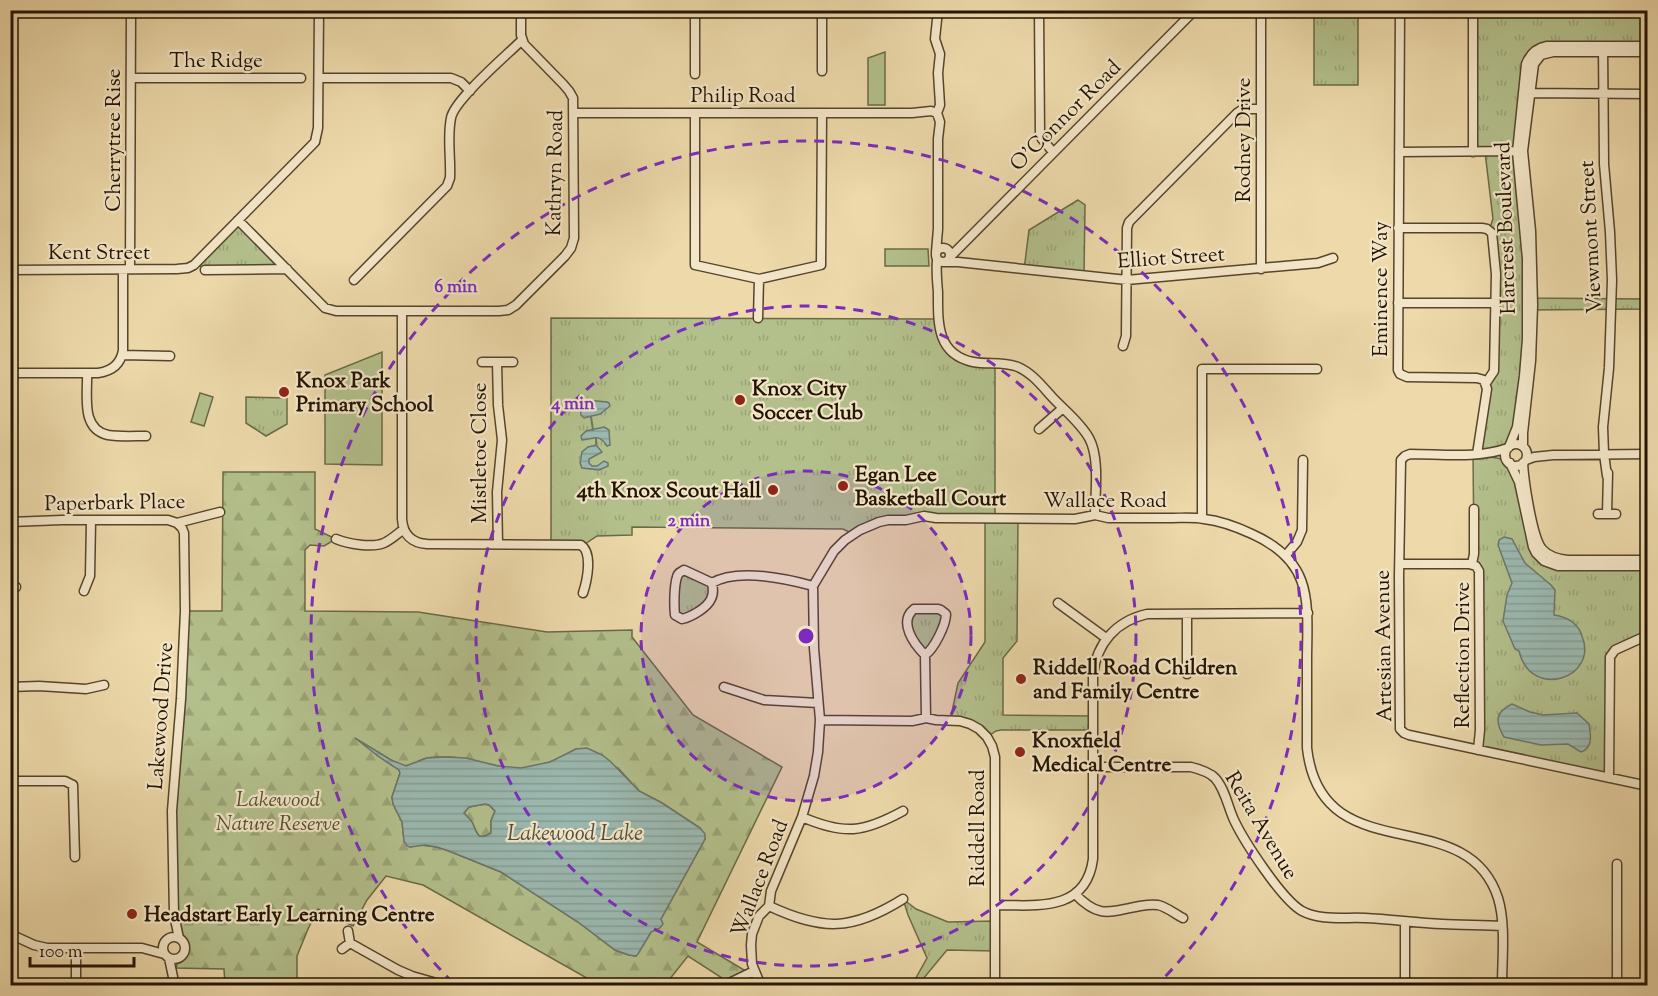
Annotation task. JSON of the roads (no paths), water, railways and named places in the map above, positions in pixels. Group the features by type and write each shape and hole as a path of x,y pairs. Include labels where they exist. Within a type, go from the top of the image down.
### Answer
{"street":[{"name":"Cherrytree Rise","path":"122,355 127,270 131,10"},
{"path":"238,220 315,142 318,128 319,10"},
{"path":"354,280 447,186 450,178 451,117 456,106 522,40 521,10"},
{"path":"695,10 695,74"},
{"path":"822,10 822,71"},
{"path":"938,10 935,39 940,54 938,66 940,105 934,113 940,122 938,229 944,256 938,288 939,328 944,343 950,351 960,357 974,363 1004,364 1020,368 1031,374 1084,431 1093,449 1095,462 1095,515"},
{"path":"1040,10 1040,135 1053,152"},
{"name":"O'Connor Road","path":"961,245 1196,10"},
{"name":"Rodney Drive","path":"1261,10 1261,269"},
{"name":"Eminence Way","path":"1400,10 1398,368 1401,374 1410,378 1477,378 1484,381"},
{"path":"1473,10 1473,152"},
{"name":"Kathryn Road","path":"238,220 330,310 500,311 508,310 516,305 565,256 574,238 573,98 522,40"},
{"name":"Harcrest Boulevard","path":"1508,447 1517,427 1525,363 1527,259 1520,151 1526,67 1530,56 1538,48 1547,46 1647,52"},
{"name":"Harcrest Boulevard","path":"1524,447 1523,434 1531,361 1533,309 1531,231 1520,151 1534,63 1541,55 1553,52 1647,46"},
{"name":"Viewmont Street","path":"1603,49 1604,164 1611,252 1612,305 1603,427 1607,514"},
{"name":"The Ridge","path":"131,78 301,78"},
{"path":"319,78 451,78 461,82 470,91"},
{"path":"1529,93 1647,94"},
{"path":"1123,346 1126,336 1127,228 1131,219 1237,113 1243,109 1261,109"},
{"name":"Philip Road","path":"574,113 934,113"},
{"path":"695,113 695,265 759,279 821,265 822,114"},
{"path":"1399,152 1520,151"},
{"name":"Kent Street","path":"10,270 177,270 188,268 238,220"},
{"path":"1398,228 1482,228 1492,233 1496,303 1493,364 1484,381 1487,388 1478,454"},
{"path":"944,256 961,245 964,256 974,264"},
{"name":"Elliot Street","path":"944,256 974,264 1127,280 1318,263 1333,258"},
{"path":"205,270 286,269"},
{"path":"759,279 759,318"},
{"path":"1398,303 1496,303"},
{"path":"402,311 404,529 408,537 421,544 582,546 587,553 587,578 583,593"},
{"path":"10,373 109,371 122,355 170,356"},
{"name":"Mistletoe Close","path":"482,362 513,362"},
{"name":"Mistletoe Close","path":"497,362 502,440 497,492 498,544"},
{"path":"1202,518 1202,369 1317,369"},
{"path":"87,373 88,415 93,427 108,435 146,436"},
{"path":"1039,429 1063,408"},
{"path":"1647,454 1553,454 1514,444 1508,447 1505,454 1519,482 1533,547 1544,561 1558,566 1647,566"},
{"name":"Artesian Avenue","path":"1508,447 1499,451 1478,454 1410,454 1401,460 1400,729 1409,735 1647,786"},
{"path":"1524,447 1527,454 1524,461 1525,482 1537,539 1540,547 1547,554 1564,560 1647,560"},
{"name":"Artesian Avenue","path":"1478,454 1508,462"},
{"path":"1508,462 1517,465 1553,454"},
{"path":"1286,555 1297,542 1302,530 1303,460"},
{"path":"1472,564 1474,509"},
{"name":"Paperbark Place","path":"10,522 168,520 177,523 220,512"},
{"name":"Wallace Road","path":"761,986 751,959 751,939 759,916 769,906 771,891 802,817 815,768 820,720 814,648 813,586 829,558 856,532 882,521 906,520 924,516 1075,519 1095,515 1108,518 1202,518 1234,525 1266,540 1286,555 1301,579 1306,595 1308,613 1307,748 1319,788 1341,813 1362,825 1445,844 1469,857 1481,868 1495,890 1500,904 1502,986"},
{"path":"84,591 90,576 91,520"},
{"name":"Lakewood Drive","path":"177,523 184,533 185,599 181,699 172,811 174,915 179,938"},
{"path":"336,539 352,544 378,545 404,529"},
{"name":"Reflection Drive","path":"1400,564 1472,564 1478,568 1480,578 1478,750"},
{"path":"684,570 688,571 712,583 713,595 710,602 687,618 676,617 674,609 676,580 679,573 684,570"},
{"path":"712,583 722,578 748,577 772,578 813,586"},
{"path":"1058,603 1106,638"},
{"path":"925,655 933,648 945,621 945,614 941,610 914,609 909,613 908,633 925,655 926,717"},
{"path":"995,905 1052,904 1075,894 1088,877 1092,865 1093,674 1097,655 1106,638 1124,622 1156,613 1308,613"},
{"path":"1187,614 1187,674"},
{"path":"1609,778 1610,657 1615,650 1647,634"},
{"path":"10,687 86,689 104,685"},
{"path":"724,687 764,700 818,703"},
{"name":"Riddell Road","path":"820,720 912,721 926,717 936,720 960,721 982,731 992,746 995,757 995,986"},
{"name":"Reita Avenue","path":"1093,767 1191,767 1214,777 1220,784 1233,818 1249,846 1282,893 1299,910 1322,917 1502,926"},
{"path":"10,781 65,781 73,785 75,857"},
{"path":"802,817 835,828 854,830 877,825 903,811"},
{"path":"1617,864 1617,986"},
{"path":"1075,894 1087,905 1100,912 1113,912 1154,904 1183,918"},
{"path":"769,906 807,921 837,924 866,918 903,899"},
{"name":"Lakewood Drive","path":"166,940 174,915"},
{"path":"1405,986 1406,922"},
{"path":"348,931 350,943"},
{"path":"10,934 40,947 142,948 167,956 179,957"},
{"path":"142,948 172,937 179,938 184,948 179,957 173,981"},
{"path":"166,940 163,948 173,981"},
{"path":"342,949 350,943"},
{"path":"350,943 398,970 447,986"},
{"path":"76,948 76,986"},
{"path":"723,986 754,971"}],"water":[{"path":"586,400 607,402 610,406 600,414 584,418 581,415 580,406"},
{"path":"604,427 609,430 610,445 607,446 599,438 582,440 581,436 586,431"},
{"path":"596,445 602,452 589,459 589,463 597,466 604,461 608,463 608,466 599,470 582,468 580,463 582,452"},
{"path":"1504,537 1512,539 1525,563 1555,590 1554,615 1571,621 1580,631 1585,651 1581,663 1573,672 1561,678 1549,679 1536,676 1526,666 1519,651 1515,649 1503,621 1507,595 1512,583 1498,545 1499,540"},
{"path":"1512,704 1543,715 1577,713 1589,724 1591,737 1588,747 1581,752 1568,744 1541,745 1504,737 1498,718 1502,710"},
{"name":"Lakewood Lake","path":"355,738 391,760 406,766 427,758 446,757 466,758 498,766 521,768 550,762 576,749 587,748 610,761 639,791 700,828 705,834 705,839 661,919 663,924 651,932 636,956 629,955 615,950 578,922 501,872 437,847 407,846 404,841 402,822 392,797 400,773","holes":["489,805 495,811 491,821 491,833 481,836 464,813 469,807"]}],"waterway":[{"path":"591,417 593,430"},
{"path":"596,438 596,445"}],"place":[{"name":"Knox Park Primary School","path":"284,392"},
{"name":"Knox City Soccer Club","path":"740,400"},
{"name":"Egan Lee Basketball Court","path":"843,486"},
{"name":"4th Knox Scout Hall","path":"773,490"},
{"name":"Riddell Road Children and Family Centre","path":"1021,679"},
{"name":"Knoxfield Medical Centre","path":"1020,752"},
{"name":"Headstart Early Learning Centre","path":"132,914"}],"park label":[{"name":"Lakewood Nature Reserve","path":"278,811"}]}
